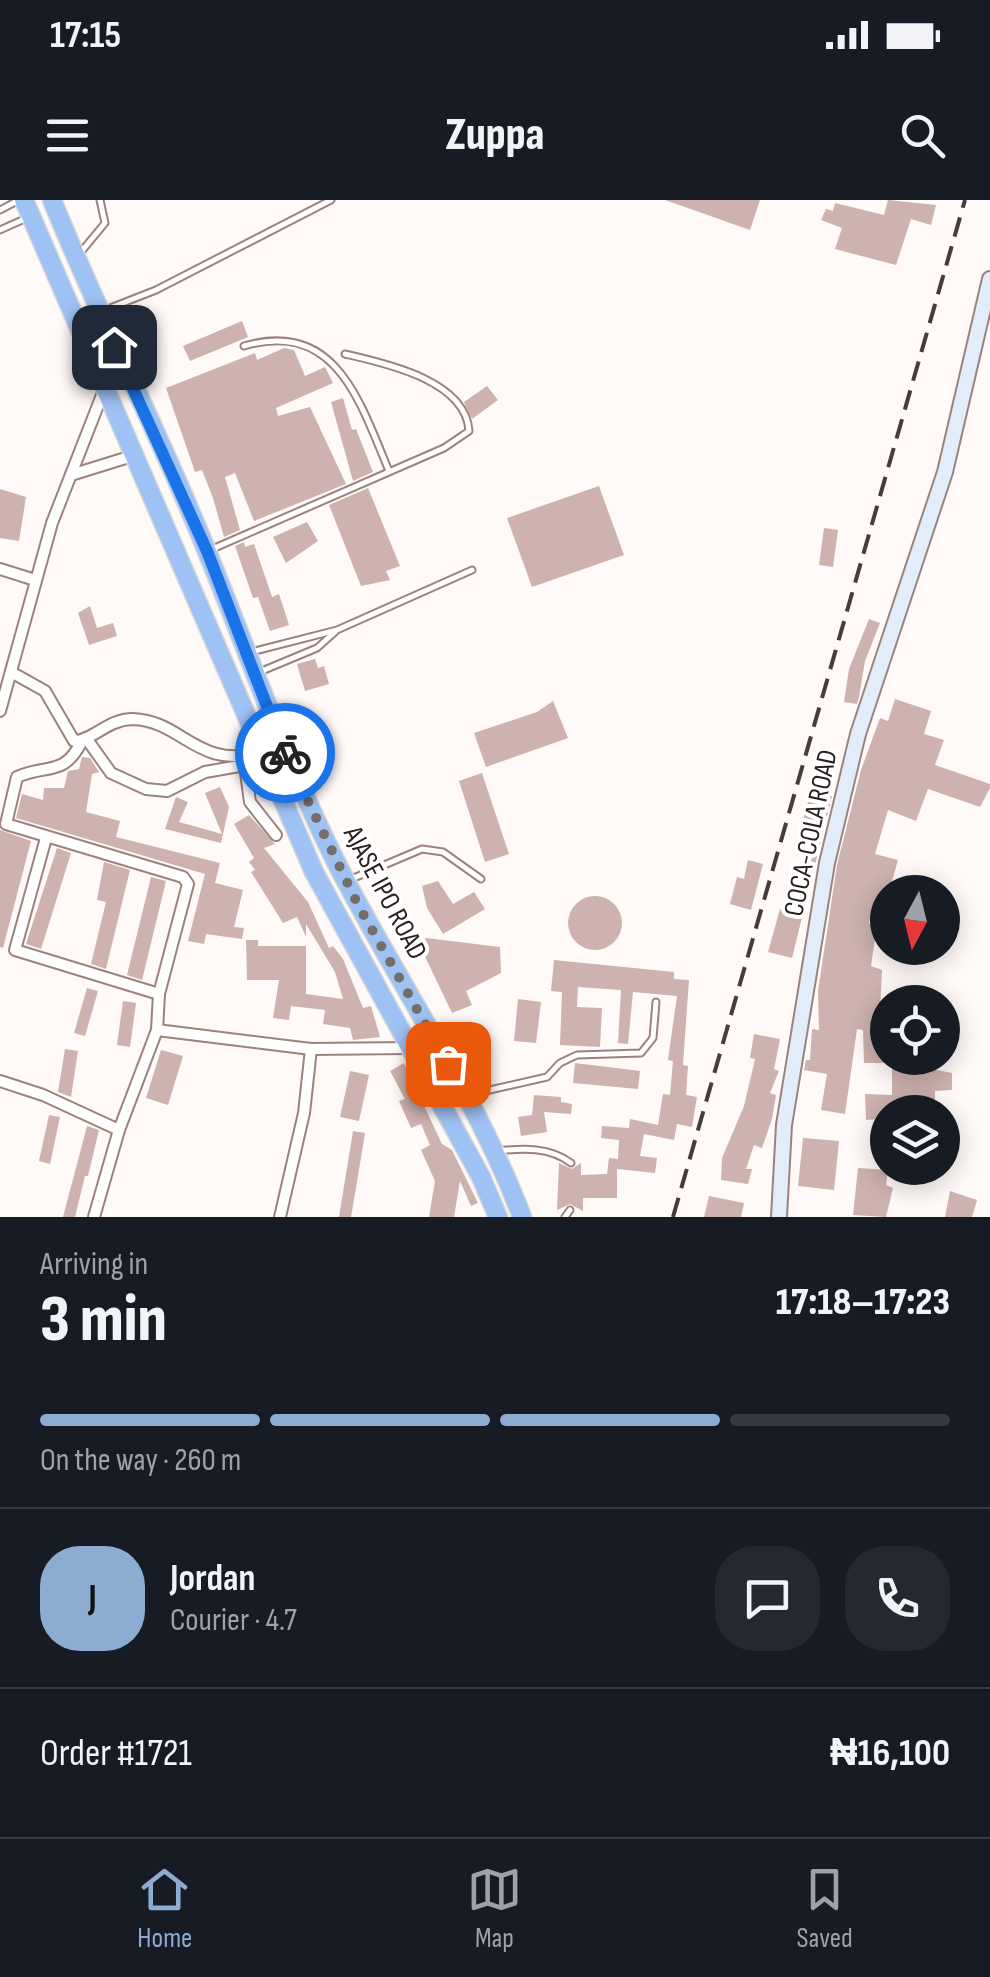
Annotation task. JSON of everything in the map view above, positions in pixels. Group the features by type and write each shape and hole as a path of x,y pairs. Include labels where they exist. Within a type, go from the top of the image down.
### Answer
{"highway":[{"name":"AJASE IPO ROAD","path":"52,200 98,313 207,551 278,738 344,878 498,1151 522,1217"},
{"name":"AJASE IPO ROAD","path":"14,206 104,390 250,758 482,1177 498,1217"},
{"path":"322,887 344,878"}],"street":[{"name":"COCA-COLA ROAD","path":"779,1217 784,1125 827,863 858,734 945,472 990,279"},
{"path":"0,711 35,580 104,390"},
{"path":"71,474 132,456"},
{"path":"0,569 35,580"},
{"path":"10,672 46,691 69,738 84,739 110,773 146,788 167,791 205,772 250,758"},
{"path":"94,1217 118,1130 158,1030 159,994 188,879 6,824 18,777 53,770 73,758 84,739 101,726 134,719 215,755 250,758"},
{"path":"250,758 250,802 276,835"},
{"path":"46,838 15,950 159,994"},
{"path":"158,1030 310,1049 411,1048"},
{"path":"280,1217 304,1113 310,1049"},
{"path":"0,1081 43,1095 118,1130"}],"lane":[{"path":"75,258 106,223 100,200"},
{"path":"98,313 156,290 331,200"},
{"path":"0,230 14,206"},
{"path":"244,346 268,339 293,340 324,353 366,416 388,471"},
{"path":"207,551 274,526 466,436 470,424 439,387 413,371 345,354"},
{"path":"246,654 337,630 472,570"},
{"path":"254,674 318,648 337,630"},
{"path":"344,878 422,849 436,848 482,879"},
{"path":"466,1096 547,1077 577,1055 641,1054 653,1038 656,1002"},
{"path":"498,1151 523,1148 559,1154 571,1163"}],"building":[{"path":"665,200 760,200 750,230"},
{"path":"888,200 936,205 931,225 911,219 896,265 835,249 842,228 821,220 826,209 833,211 835,203 884,215"},
{"path":"242,321 248,337 190,361 183,346"},
{"path":"284,348 294,350 305,376 325,367 333,383 276,408 278,416 310,407 346,484 254,521 235,473 225,477 240,530 224,537 213,498 202,470 195,472 166,388 255,353 257,360"},
{"path":"487,386 498,400 472,419 464,402"},
{"path":"343,398 352,430 356,429 373,472 353,481 331,402"},
{"path":"599,486 624,555 532,587 507,518"},
{"path":"368,488 400,566 386,571 390,580 361,586 329,505"},
{"path":"0,489 26,497 19,541 0,538"},
{"path":"307,522 318,541 286,563 273,537"},
{"path":"824,528 838,530 833,567 819,565"},
{"path":"244,542 245,547 254,544 272,597 279,594 289,625 270,631 258,597 253,598 235,546"},
{"path":"90,606 97,628 113,623 117,636 89,645 78,613"},
{"path":"869,619 880,623 865,661 857,704 844,702 849,669"},
{"path":"315,659 318,668 324,666 329,684 305,691 297,664"},
{"path":"895,699 931,711 924,734 944,740 935,765 990,784 990,788 980,807 928,789 916,821 888,810 875,854 898,860 894,875 870,875 870,965 882,970 881,985 870,985 870,1063 864,1063 863,1030 857,1029 845,1114 821,1110 827,1074 804,1070 806,1060 810,1060 812,1029 819,1030 818,991 837,865 861,770 880,718 888,721"},
{"path":"553,701 568,738 486,767 474,733 537,712"},
{"path":"82,757 90,758 99,772 92,774 86,812 120,821 116,837 220,863 215,883 243,890 234,927 244,928 242,939 206,934 204,944 188,941 205,874 16,818 22,794 43,800 44,788 64,788 68,771 79,769"},
{"path":"482,773 509,854 485,862 459,781"},
{"path":"220,787 229,807 221,843 165,829 176,797 188,802 179,822 222,834 205,793"},
{"path":"811,791 832,796 792,958 768,952 780,909 789,911 810,841 798,838"},
{"path":"249,815 275,844 264,848 308,902 329,948 333,946 343,959 363,1008 371,1006 380,1037 353,1040 350,1028 323,1024 325,1010 291,1006 289,1020 273,1018 279,980 247,980 246,940 258,940 258,946 306,946 306,994 343,999 335,972 306,924 306,937 297,917 283,923 251,872 255,870 249,862 254,858 234,824"},
{"path":"0,830 31,841 3,948 0,947"},
{"path":"57,848 71,853 41,949 26,944"},
{"path":"748,860 763,864 751,910 730,904 737,877 744,879"},
{"path":"104,862 130,870 106,969 91,964 106,902 97,900"},
{"path":"151,877 166,881 142,980 127,975"},
{"path":"438,881 453,904 474,892 485,909 443,934 427,908 422,886"},
{"path":"595,896 614,904 622,923 614,942 595,950 576,942 568,923 576,904"},
{"path":"426,938 500,947 501,973 466,991 472,1005 452,1013 418,942"},
{"path":"554,960 674,972 674,979 689,980 683,1065 688,1066 686,1095 697,1097 692,1127 677,1124 674,1140 644,1134 640,1156 657,1158 655,1173 617,1169 617,1198 583,1198 583,1211 570,1204 557,1210 559,1163 572,1169 581,1163 581,1175 607,1174 609,1158 618,1159 619,1140 601,1138 602,1126 629,1128 630,1119 658,1125 663,1094 670,1095 673,1061 668,1060 677,996 633,992 628,1044 618,1043 621,990 578,987 577,1007 602,1008 600,1047 560,1045 562,992 551,991"},
{"path":"87,988 98,991 85,1036 74,1033"},
{"path":"518,999 541,1002 536,1043 514,1041"},
{"path":"123,1001 136,1003 130,1047 117,1045"},
{"path":"754,1034 780,1039 774,1069 779,1071 770,1093 776,1095 772,1119 762,1148 754,1145 746,1169 752,1169 748,1184 721,1180 722,1158 744,1106 755,1059 750,1058"},
{"path":"65,1049 78,1051 71,1097 58,1092"},
{"path":"161,1050 183,1056 168,1105 146,1098"},
{"path":"404,1063 442,1144 452,1150 478,1203 471,1206 460,1181 454,1217 429,1217 435,1181 421,1150 430,1145 421,1124 411,1128 399,1101 405,1099 390,1071"},
{"path":"575,1063 640,1071 638,1089 573,1083"},
{"path":"350,1071 369,1075 359,1121 340,1117"},
{"path":"892,1075 952,1075 952,1090 935,1091 935,1095 892,1095"},
{"path":"865,1094 892,1095 870,1095 870,1120 866,1120"},
{"path":"534,1095 561,1097 561,1102 572,1104 571,1114 544,1112 547,1132 521,1136 518,1117 532,1115"},
{"path":"49,1115 60,1117 50,1164 39,1161"},
{"path":"87,1126 99,1130 88,1176 75,1217 63,1217"},
{"path":"353,1131 365,1133 351,1217 339,1217"},
{"path":"803,1138 839,1141 834,1190 798,1186"},
{"path":"858,1168 870,1169 870,1185 893,1188 886,1217 853,1215"},
{"path":"950,1191 977,1200 972,1217 945,1217"},
{"path":"709,1196 744,1203 741,1217 704,1217"}],"railway":[{"path":"673,1217 965,200"}],"way so far":[{"path":"285,753 358,905 448,1064"}],"route":[{"path":"114,347 207,551 285,753"}]}
